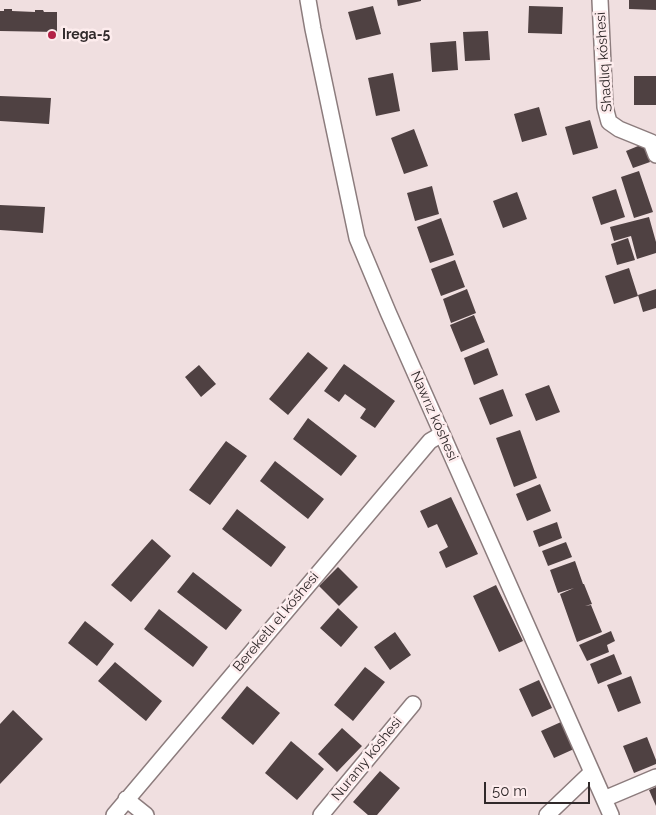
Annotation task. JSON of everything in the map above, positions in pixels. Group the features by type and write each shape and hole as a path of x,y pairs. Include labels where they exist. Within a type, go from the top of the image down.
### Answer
{"street":[{"name":"Nawrız kóshesi","path":"308,0 357,238 611,815"},
{"name":"Shadlıq kóshesi","path":"600,0 605,107 609,122 619,130 652,142 656,155"},
{"name":"Bereketlı el kóshesi","path":"114,815 430,441 442,434"},
{"name":"Nuranıy kóshesi","path":"322,815 413,704"},
{"path":"547,815 592,772"},
{"path":"604,799 656,777"},
{"path":"126,799 146,815"}],"building":[{"path":"397,0 421,0 421,1 398,6"},
{"path":"629,0 656,0 656,10 629,9"},
{"path":"373,6 381,34 356,40 348,12"},
{"path":"529,6 563,7 562,34 528,33"},
{"path":"4,9 12,9 12,11 35,12 35,10 43,10 44,12 57,12 57,32 0,31 0,11 4,11"},
{"path":"488,31 490,60 465,61 463,32"},
{"path":"456,41 458,70 432,72 430,43"},
{"path":"393,73 400,111 376,116 368,78"},
{"path":"634,76 656,76 656,105 634,105"},
{"path":"0,96 51,98 49,124 0,121"},
{"path":"539,107 547,135 522,142 514,114"},
{"path":"590,120 598,148 573,155 565,127"},
{"path":"414,129 428,166 404,174 391,138"},
{"path":"643,144 650,162 633,168 626,151"},
{"path":"639,171 653,212 634,218 621,177"},
{"path":"432,186 439,214 415,221 407,193"},
{"path":"616,189 625,217 601,225 592,197"},
{"path":"517,192 527,219 503,228 493,201"},
{"path":"0,205 45,207 43,233 0,230"},
{"path":"649,217 656,242 656,253 637,259 631,236 614,241 610,227"},
{"path":"441,218 454,255 430,263 417,227"},
{"path":"628,238 635,260 617,265 611,244"},
{"path":"455,260 465,287 441,296 431,269"},
{"path":"629,268 638,296 614,304 605,276"},
{"path":"467,289 476,313 451,323 443,299"},
{"path":"656,289 656,308 643,312 638,295"},
{"path":"474,315 485,342 461,352 450,325"},
{"path":"488,348 498,375 474,385 464,358"},
{"path":"308,352 328,368 288,415 269,399"},
{"path":"344,364 395,401 375,428 360,418 366,409 345,394 339,402 324,391"},
{"path":"199,365 216,384 201,397 185,377"},
{"path":"549,385 560,412 536,421 525,394"},
{"path":"503,389 513,416 490,425 479,398"},
{"path":"308,418 357,456 341,476 293,439"},
{"path":"520,430 537,478 514,487 496,438"},
{"path":"226,441 247,456 210,505 189,490"},
{"path":"275,461 324,499 308,519 260,481"},
{"path":"540,484 551,511 527,521 516,494"},
{"path":"451,497 478,554 446,568 439,552 448,547 437,524 428,528 420,511"},
{"path":"237,509 286,547 271,567 222,529"},
{"path":"557,522 562,538 539,547 533,531"},
{"path":"152,539 171,556 131,602 111,585"},
{"path":"566,542 572,557 548,566 542,551"},
{"path":"575,561 592,604 585,606 591,605 602,632 577,642 560,594 574,588 558,593 550,570"},
{"path":"338,567 358,587 339,606 319,586"},
{"path":"193,572 242,610 226,630 177,592"},
{"path":"496,585 523,641 499,652 473,596"},
{"path":"338,608 358,627 341,647 320,628"},
{"path":"159,609 208,647 193,667 144,629"},
{"path":"85,621 114,644 97,666 68,643"},
{"path":"611,631 615,641 607,645 609,652 587,661 579,645"},
{"path":"395,632 411,655 390,670 374,647"},
{"path":"614,654 622,674 598,684 590,664"},
{"path":"115,662 162,701 146,721 98,681"},
{"path":"365,667 385,682 353,721 334,705"},
{"path":"631,676 641,703 618,712 607,685"},
{"path":"539,680 552,708 532,717 519,689"},
{"path":"247,686 280,713 253,745 221,718"},
{"path":"13,710 43,739 0,784 0,724"},
{"path":"561,722 574,749 554,758 541,731"},
{"path":"342,728 362,746 337,772 318,754"},
{"path":"647,737 656,764 634,773 623,746"},
{"path":"291,741 324,769 297,800 265,773"},
{"path":"380,771 400,788 377,815 368,815 353,802"},
{"path":"656,787 656,806 649,790"}],"place":[{"name":"Irega-5","path":"52,35"}]}
